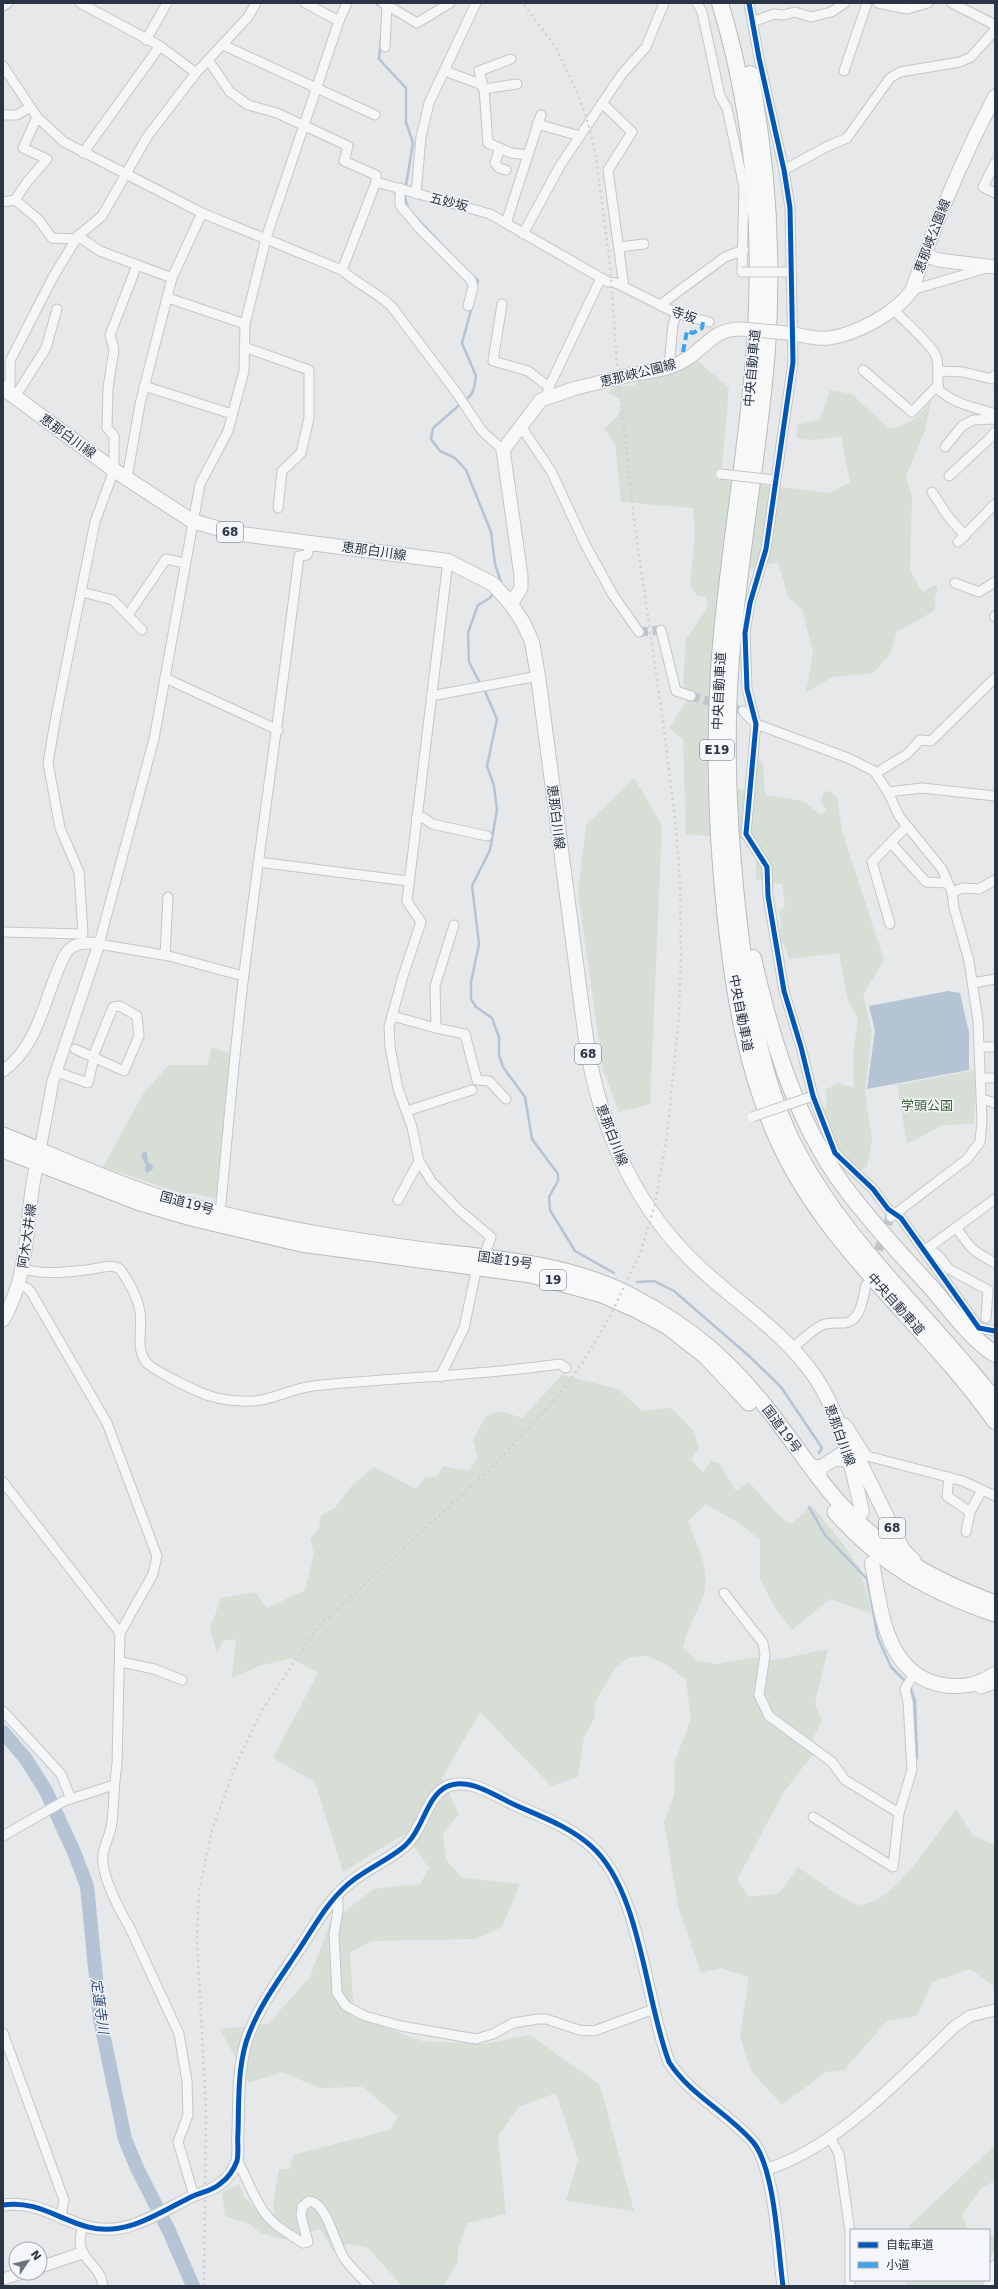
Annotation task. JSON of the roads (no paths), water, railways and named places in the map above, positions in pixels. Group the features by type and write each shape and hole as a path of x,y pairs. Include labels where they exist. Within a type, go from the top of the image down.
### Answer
{"highway":[{"name":"中央自動車道","path":"720,3 737,66 746,112 757,227 758,285 755,347 724,612 719,670 717,743 720,868 729,954 744,1039 754,1074 778,1140 810,1198 851,1254 944,1357 995,1421"},
{"name":"中央自動車道","path":"732,3 758,110 765,168 769,226 767,347 730,672 728,789 733,877 747,985 758,1038 775,1097 796,1149 820,1190 840,1220 995,1401"},
{"path":"733,877 776,1045 791,1087 822,1152 843,1184 898,1251 965,1326 995,1354"},
{"name":"国道19号","path":"3,1135 39,1157 140,1203 195,1219 308,1245 416,1261 544,1265 593,1280 628,1294 671,1318 705,1342 736,1372 851,1516 894,1553 931,1576 995,1602"},
{"name":"国道19号","path":"3,1150 39,1157 162,1198 220,1213 330,1236 481,1262 565,1283 609,1298 668,1327 705,1356 739,1391 824,1499 859,1538 902,1573 951,1597 995,1614"}],"main road":[{"name":"恵那峡公園線","path":"503,450 520,425 548,393 576,388 669,366 687,359 717,334 731,329 828,338 874,322 894,310 912,290 924,255 969,145 995,96"},
{"path":"924,255 939,260 993,267"},
{"name":"恵那白川線","path":"9,393 114,470 192,521 234,533 448,561 497,588 511,604 532,642 538,676 588,1052 596,1092 606,1126 628,1175 668,1233 701,1269 792,1348 822,1389 840,1426 845,1449 859,1459 862,1512"},
{"path":"503,450 521,576 520,588 511,604"},
{"name":"阿木大井線","path":"3,1320 12,1302 24,1269 39,1157"},
{"name":"68","path":"840,1426 847,1433 907,1555 923,1567 980,1597"},
{"path":"872,1563 884,1622 891,1643 897,1656 912,1676 953,1686 974,1685 995,1674"}],"street":[{"path":"3,6 8,3"},
{"path":"80,3 91,6 146,40 160,46 196,73"},
{"path":"146,40 167,3"},
{"path":"9,393 10,361 53,277 78,238 102,216 147,137 196,73 248,18 256,3"},
{"path":"306,3 339,21"},
{"path":"39,1157 57,1072 99,944 154,738 192,521 200,484 228,431 244,371 245,324 266,240 316,87 339,21 347,3"},
{"path":"385,4 417,23 450,3"},
{"path":"416,194 421,137 429,103 454,46 476,3"},
{"path":"523,234 561,164 622,74 646,47 664,3"},
{"path":"697,3 702,12 720,96 727,108 744,187 744,250 742,272 788,271"},
{"path":"749,3 784,170 790,208 788,271 789,334 793,362 786,416 774,480 766,549 750,603 745,633 747,689 756,724 746,834 767,867 768,896 779,969 813,1096 835,1153 873,1189 892,1215 901,1218 979,1328 995,1331"},
{"path":"752,22 774,14 783,15 795,12 811,17 831,12 845,3"},
{"path":"844,71 867,3"},
{"path":"878,3 907,9 928,3"},
{"path":"952,3 995,25"},
{"path":"385,4 385,47"},
{"path":"784,170 826,147 847,138 890,78 900,72 960,62 971,57 995,30"},
{"path":"222,45 375,115"},
{"path":"83,153 160,46"},
{"path":"511,59 479,71 484,89 488,143 511,153 527,155"},
{"path":"208,61 230,92 248,105 277,113 348,146 344,161 376,175 376,182 342,270"},
{"path":"3,66 37,117 52,133 83,153 202,213 342,270 350,277 381,296 392,307 456,392 482,431 503,450"},
{"path":"444,71 480,84 484,89 492,90 517,84"},
{"path":"602,103 632,132 608,170 624,287"},
{"path":"3,115 17,114 30,107"},
{"path":"506,223 540,115"},
{"path":"3,202 15,200 27,182 47,159 24,148 37,117"},
{"path":"537,124 580,136"},
{"path":"500,148 495,163 499,168 506,170"},
{"path":"995,163 983,188 995,193"},
{"name":"五妙坂","path":"376,182 416,194 481,210 601,278"},
{"path":"400,188 400,205 420,229 471,280 473,287 468,306"},
{"path":"15,200 38,219 52,238 78,238 100,251 172,278"},
{"path":"127,478 144,386 172,278 202,213"},
{"path":"619,247 644,244"},
{"path":"660,305 725,256 744,250"},
{"path":"3,932 83,934 78,872 60,828 48,763 95,522 114,470 114,436 107,428 108,388 114,349 110,335 136,265"},
{"path":"912,290 993,267"},
{"path":"502,304 493,361 528,371 548,393 601,278"},
{"name":"寺坂","path":"601,278 624,287 677,313 709,322"},
{"path":"168,298 245,324"},
{"path":"9,393 46,348 57,309"},
{"path":"894,310 936,355 939,371 939,390 949,399 962,405 995,414"},
{"path":"669,366 673,324 677,313"},
{"path":"244,347 309,370 309,418 301,453 282,471 278,508"},
{"path":"864,370 912,412 938,385"},
{"path":"939,371 963,372 992,379 995,376"},
{"path":"144,386 232,414"},
{"path":"945,447 962,426 973,420 995,419"},
{"path":"520,425 551,471 585,544 613,595 639,632"},
{"path":"948,476 995,432"},
{"path":"721,474 774,480"},
{"path":"932,492 961,539 995,504"},
{"path":"220,1213 243,976 258,862 278,730 299,556 307,555 309,548"},
{"path":"128,615 166,559 185,563"},
{"path":"440,1377 464,1328 481,1262 491,1237 459,1210 432,1182 419,1162 407,1111 398,1089 390,1047 389,1027 403,976 421,922 406,901 448,561"},
{"path":"954,583 979,592 995,582"},
{"path":"82,592 114,600 142,630"},
{"path":"661,630 676,691 691,696"},
{"path":"431,696 476,686 538,676"},
{"path":"165,678 278,730"},
{"path":"881,770 907,754 920,740 931,741 995,678"},
{"path":"743,711 756,724 848,758 874,771 888,792 899,816 942,870 952,892 973,983 982,1099 980,1142 977,1148 967,1159 892,1215"},
{"path":"888,792 922,788 995,796"},
{"path":"416,818 424,818 432,824 487,836"},
{"path":"890,924 872,862 892,844 895,837 907,826"},
{"path":"892,844 926,882 948,883"},
{"path":"258,862 408,881"},
{"path":"952,892 963,888 979,889 995,880"},
{"path":"165,956 168,897"},
{"path":"436,1028 435,986 454,925"},
{"path":"3,1072 18,1058 32,1037 68,951 84,943 99,944 165,956 243,976"},
{"path":"973,983 995,979"},
{"path":"57,1072 88,1083 94,1058 113,1007 120,1006 137,1016 139,1036 124,1071 94,1058 75,1049"},
{"path":"392,1016 465,1034 477,1080 489,1081 506,1099"},
{"path":"979,1048 995,1047"},
{"path":"981,1078 995,1078"},
{"path":"407,1111 472,1090"},
{"path":"752,1117 813,1096"},
{"path":"982,1099 995,1103"},
{"path":"398,1200 419,1162"},
{"path":"925,1250 995,1199"},
{"path":"957,1228 968,1246 974,1252 994,1260"},
{"path":"925,1250 938,1255 949,1269 988,1290 986,1318"},
{"path":"24,1269 41,1272 86,1270 109,1266 120,1268 141,1313 140,1346 147,1362 160,1372 211,1397 241,1401 263,1401 295,1389 312,1386 396,1378 440,1377 560,1364 566,1368"},
{"path":"18,1285 28,1288 107,1423 157,1556 153,1574 120,1633 121,1662 117,1764 114,1785 112,1823 103,1855 108,1881 120,1912 130,1928 179,2034 188,2081 188,2115 178,2142 194,2196"},
{"path":"792,1348 821,1326 830,1323 846,1323 853,1320 858,1313 866,1286"},
{"path":"808,1462 820,1465 845,1449"},
{"path":"821,1479 823,1469 835,1461 859,1459 949,1477 963,1481 995,1496"},
{"path":"949,1477 946,1496 970,1512"},
{"path":"3,1482 120,1633"},
{"path":"966,1532 970,1512 982,1490"},
{"path":"724,1593 763,1643 765,1655 759,1695 763,1707 770,1716 832,1762 845,1780 899,1813"},
{"path":"121,1662 154,1669 182,1680"},
{"path":"813,1817 893,1867 899,1813 912,1770 908,1702 905,1688 912,1676"},
{"path":"974,1685 981,1689 995,1684"},
{"path":"3,1711 61,1774 67,1800"},
{"path":"3,2205 26,2204 61,2216 83,2226 102,2230 113,2229 131,2226 168,2210 194,2196 218,2186 227,2178 237,2160 239,2087 245,2046 251,2027 274,1988 334,1897 354,1878 403,1849 417,1832 428,1808 441,1790 459,1784 474,1786 569,1830 592,1847 615,1878 628,1907 665,2052 677,2074 753,2142 767,2169 783,2286"},
{"path":"3,1836 67,1800 114,1785"},
{"path":"334,1897 338,1901 338,1911 334,1934 337,1994 346,2006 365,2016 401,2026 476,2039 490,2035 513,2023 538,2019 546,2019 579,2030 594,2031 654,2009"},
{"path":"767,2169 795,2157 830,2137 854,2120 954,2027 970,2016 995,2010"},
{"path":"3,2033 64,2200 61,2216"},
{"path":"830,2137 839,2154 850,2232 850,2286"},
{"path":"237,2160 248,2179 256,2202 268,2218 303,2243 308,2242 301,2216 302,2207 309,2201 317,2204 329,2222 344,2257 369,2286"},
{"path":"83,2226 80,2235 82,2253 100,2276 103,2286"},
{"path":"48,2264 82,2253"},
{"path":"989,2286 995,2266"}],"water":[{"path":"948,991 960,993 969,1033 969,1070 867,1089 875,1031 869,1006"},
{"path":"144,1151 147,1153 148,1162 153,1166 153,1169 147,1173 145,1171 146,1165 141,1155"}],"waterway":[{"path":"375,3 382,7"},
{"path":"381,37 379,59 406,88 406,122 413,143 405,197 408,208"},
{"path":"411,212 449,252"},
{"path":"474,277 478,281 476,288"},
{"path":"473,303 462,343 476,376 474,388 471,395 433,428 431,439 440,451 455,458 466,470 491,532 495,564 501,582 499,585"},
{"path":"481,685 469,662 468,633 478,605 490,598 494,592"},
{"path":"484,689 497,719 487,766 494,786 497,810 490,850 472,886 479,944 471,982 471,999 476,1007 492,1018 499,1037 499,1055 503,1067 525,1097 532,1139 558,1174 558,1181 549,1197 550,1210 575,1251 614,1273"},
{"path":"637,1282 654,1281 674,1291 749,1356 781,1387 822,1448 819,1453"},
{"path":"809,1507 825,1535 867,1579 878,1638 891,1667 906,1682"},
{"path":"910,1686 915,1701 917,1758"},
{"name":"定蓮寺川","path":"3,1732 26,1759 46,1791 74,1852 87,1886 100,2019 125,2139 137,2168 169,2231 193,2286"}],"tunnel":[{"path":"639,632 661,630"},
{"path":"691,696 743,711"},
{"path":"874,1263 890,1217"}],"railway":[{"path":"204,2286 206,2112 197,1938 199,1891 212,1830 235,1767 262,1710 318,1627 488,1471 556,1399 583,1362 608,1320 640,1254 655,1204 667,1136 679,1017 681,957 680,883 676,827 663,721 635,528 617,363 610,264 595,151 588,123 577,92 556,48 523,3"}],"park label":[{"name":"学頭公園","path":"927,1105"}]}
